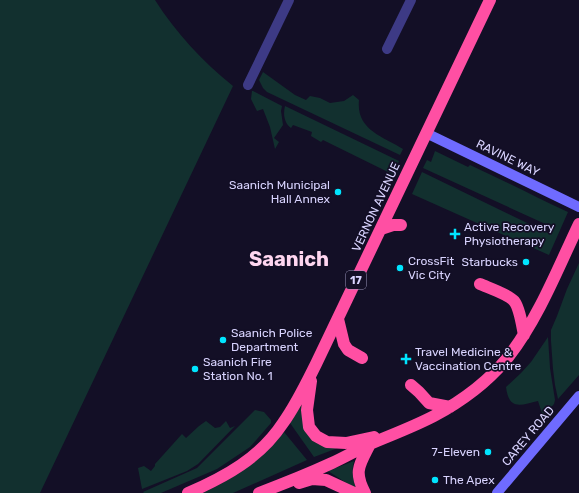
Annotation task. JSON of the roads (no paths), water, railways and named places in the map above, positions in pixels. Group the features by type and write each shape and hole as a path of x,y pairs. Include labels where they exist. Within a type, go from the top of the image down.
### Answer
{"highway":[{"name":"VERNON AVENUE","path":"188,493 228,474 244,463 260,450 283,424 312,372 338,319 490,0"},
{"path":"259,493 317,470 370,444 421,422 466,397 483,383 509,356 524,335 540,307 579,224"},
{"path":"381,229 393,225 401,225"},
{"path":"480,284 508,296 514,301 518,307 524,335"},
{"path":"338,319 344,344 348,350 362,358"},
{"path":"312,372 307,410 309,427 316,436 327,442 346,443 394,433"},
{"path":"411,385 429,403 450,407"},
{"path":"365,493 361,485 359,465 370,444"},
{"path":"267,493 312,479 326,480 354,493"}],"street":[{"path":"248,85 289,0"},
{"path":"387,49 411,0"},
{"name":"RAVINE WAY","path":"426,133 579,207"},
{"name":"CAREY ROAD","path":"497,493 579,396"}],"place":[{"name":"Saanich Municipal Hall Annex","path":"338,192"},
{"name":"Active Recovery Physiotherapy","path":"455,234"},
{"name":"Starbucks","path":"526,262"},
{"name":"CrossFit Vic City","path":"400,268"},
{"name":"Saanich Police Department","path":"223,340"},
{"name":"Travel Medicine & Vaccination Centre","path":"406,359"},
{"name":"Saanich Fire Station No. 1","path":"195,369"},
{"name":"7-Eleven","path":"488,452"},
{"name":"The Apex","path":"435,480"}],"district":[{"name":"Saanich","path":"289,259"}]}
